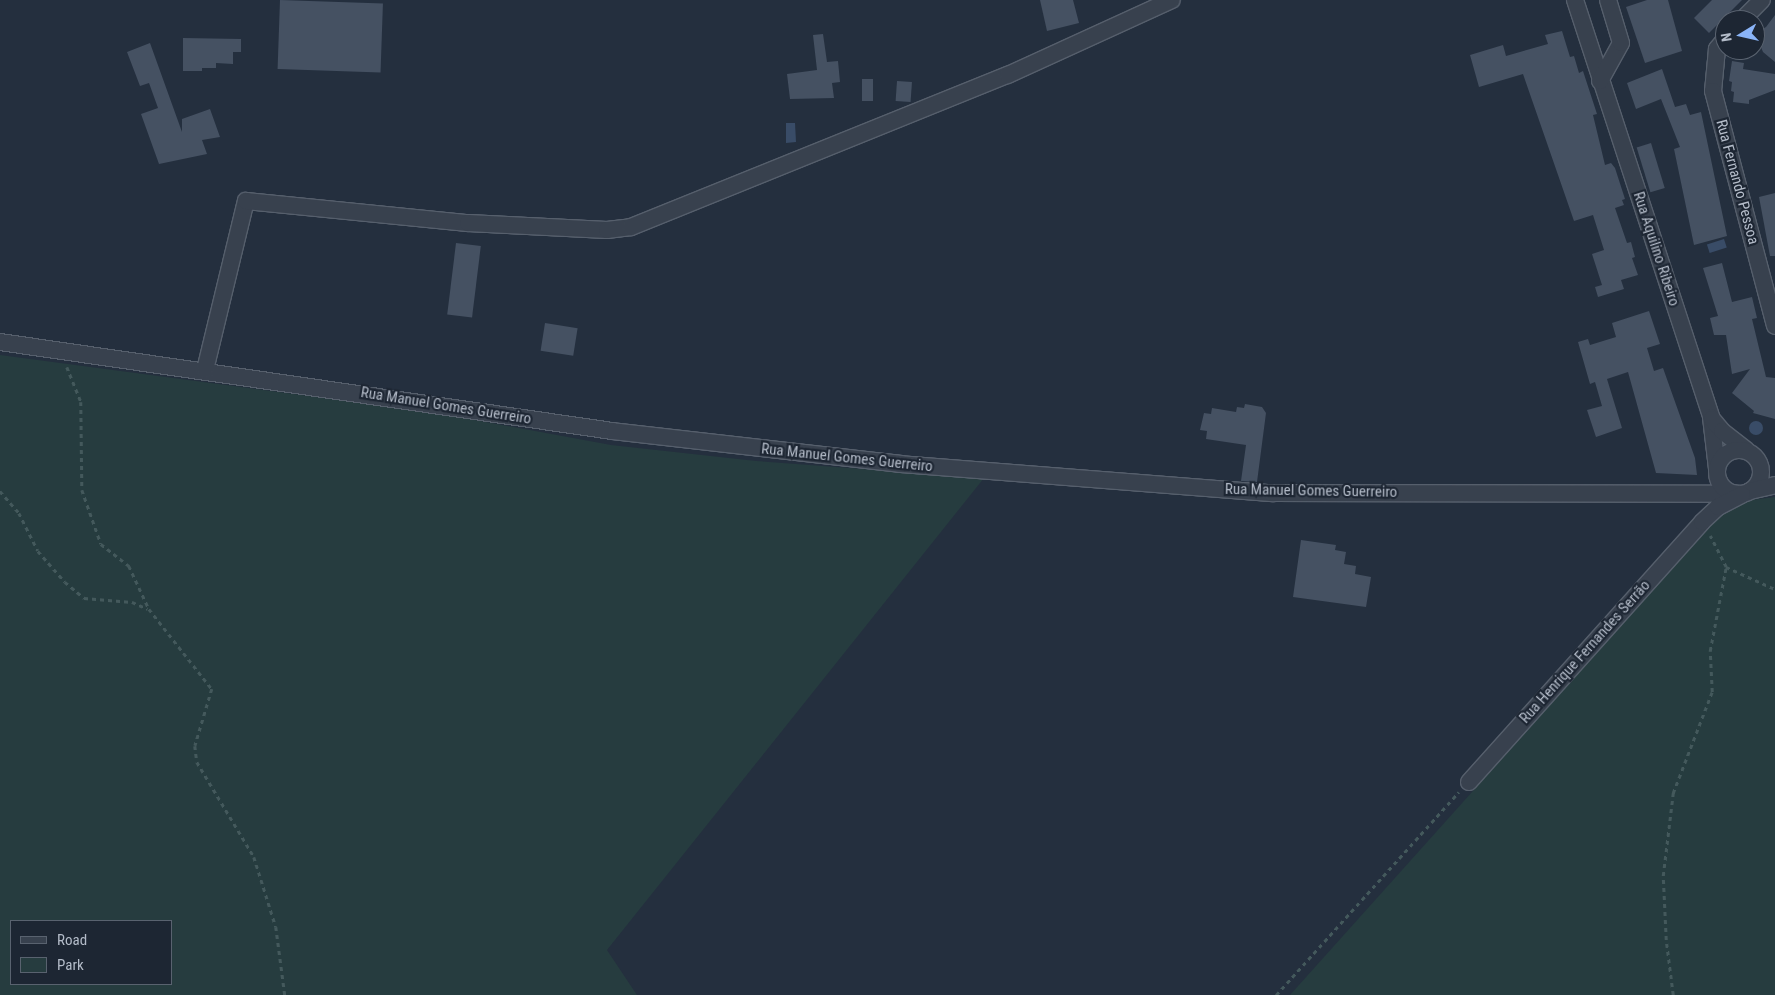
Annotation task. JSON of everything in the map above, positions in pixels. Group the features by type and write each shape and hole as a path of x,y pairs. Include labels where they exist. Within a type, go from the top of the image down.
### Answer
{"street":[{"path":"205,370 246,201 468,223 607,230 631,227 1008,75 1172,0"},
{"name":"Rua Aquilino Ribeiro","path":"1575,0 1711,417"},
{"path":"1600,81 1621,43 1608,0"},
{"path":"1752,10 1762,0"},
{"name":"Rua Fernando Pessoa","path":"1716,60 1713,90 1775,326"},
{"name":"Rua Manuel Gomes Guerreiro","path":"0,342 63,349 612,431 909,465 1272,493 1712,485"},
{"path":"1711,417 1722,431 1775,474"},
{"path":"1711,417 1712,485"},
{"path":"1702,522 1712,485 1727,453 1751,454"},
{"path":"1702,522 1718,507 1743,493 1760,480 1762,472 1751,454"},
{"path":"1712,485 1743,493 1775,485"},
{"name":"Rua Henrique Fernandes Serrão","path":"1469,778 1702,522"}],"path":[{"path":"63,349 69,377 81,402 82,490 90,518 101,544 129,566 149,609 212,689 195,746 197,762 254,857 276,927 285,995"},
{"path":"0,490 19,513 38,550 65,582 84,598 132,602 149,609"},
{"path":"1702,522 1726,567 1775,589"},
{"path":"1673,995 1666,940 1663,876 1672,802 1712,692 1710,650 1726,567"},
{"path":"1276,995 1469,778"}],"green space":[{"path":"0,355 437,413 611,445 756,461 984,478 607,950 637,995 0,995"},
{"path":"1775,497 1775,995 1290,995 1723,512 1743,501"}],"water":[{"path":"786,123 795,123 796,142 786,143"},
{"path":"1724,239 1727,248 1710,253 1707,245"},
{"path":"1753,421 1759,421 1763,428 1759,435 1753,435 1749,431 1749,425"}],"building":[{"path":"280,0 383,4 381,73 278,69"},
{"path":"1040,0 1073,0 1079,23 1047,31"},
{"path":"1647,0 1668,0 1682,51 1645,63 1626,7"},
{"path":"1712,0 1742,0 1732,10 1715,10 1715,27 1709,33 1694,18"},
{"path":"1775,15 1775,62 1765,54 1766,27"},
{"path":"1562,31 1570,57 1574,56 1579,73 1583,71 1597,114 1593,115 1605,165 1611,163 1615,168 1625,199 1622,200 1624,205 1615,208 1627,243 1631,242 1635,257 1632,258 1638,275 1621,280 1624,289 1598,297 1595,287 1602,285 1592,254 1604,250 1593,215 1574,221 1523,74 1479,87 1470,55 1503,45 1506,56 1548,44 1545,35"},
{"path":"823,34 827,62 838,61 840,82 832,83 834,98 790,99 787,74 817,70 813,35"},
{"path":"183,38 241,39 241,52 233,52 233,64 216,63 216,68 202,68 202,71 183,71"},
{"path":"150,43 182,132 182,119 210,109 220,137 202,140 207,154 159,164 141,114 158,108 149,83 140,86 127,52"},
{"path":"1732,61 1744,63 1743,69 1775,74 1775,90 1749,100 1749,104 1733,102 1734,92 1731,91 1732,82 1729,81"},
{"path":"1662,69 1675,107 1686,104 1690,115 1701,112 1727,236 1694,245 1674,149 1680,147 1661,99 1636,109 1627,83"},
{"path":"862,79 873,79 873,101 862,101"},
{"path":"897,81 912,82 911,102 896,101"},
{"path":"1651,143 1665,188 1650,192 1637,147"},
{"path":"1775,193 1775,256 1770,256 1759,197"},
{"path":"456,243 481,246 472,318 447,314"},
{"path":"1722,263 1732,302 1752,297 1757,318 1752,319 1766,377 1775,378 1775,419 1753,413 1754,411 1732,393 1750,369 1732,374 1726,335 1714,335 1710,318 1718,316 1703,268"},
{"path":"1649,311 1660,344 1647,348 1654,371 1663,368 1695,458 1697,475 1656,473 1628,372 1607,379 1622,428 1596,437 1587,410 1602,406 1595,382 1590,384 1578,342 1588,339 1590,345 1616,337 1612,323"},
{"path":"545,323 578,328 573,356 541,351"},
{"path":"1245,404 1262,407 1266,413 1257,482 1241,481 1246,445 1206,439 1207,431 1200,430 1204,413 1211,414 1212,408 1236,412 1237,407 1244,408"},
{"path":"1301,540 1336,545 1335,550 1346,552 1344,564 1356,566 1355,574 1371,577 1366,607 1293,597"}]}
